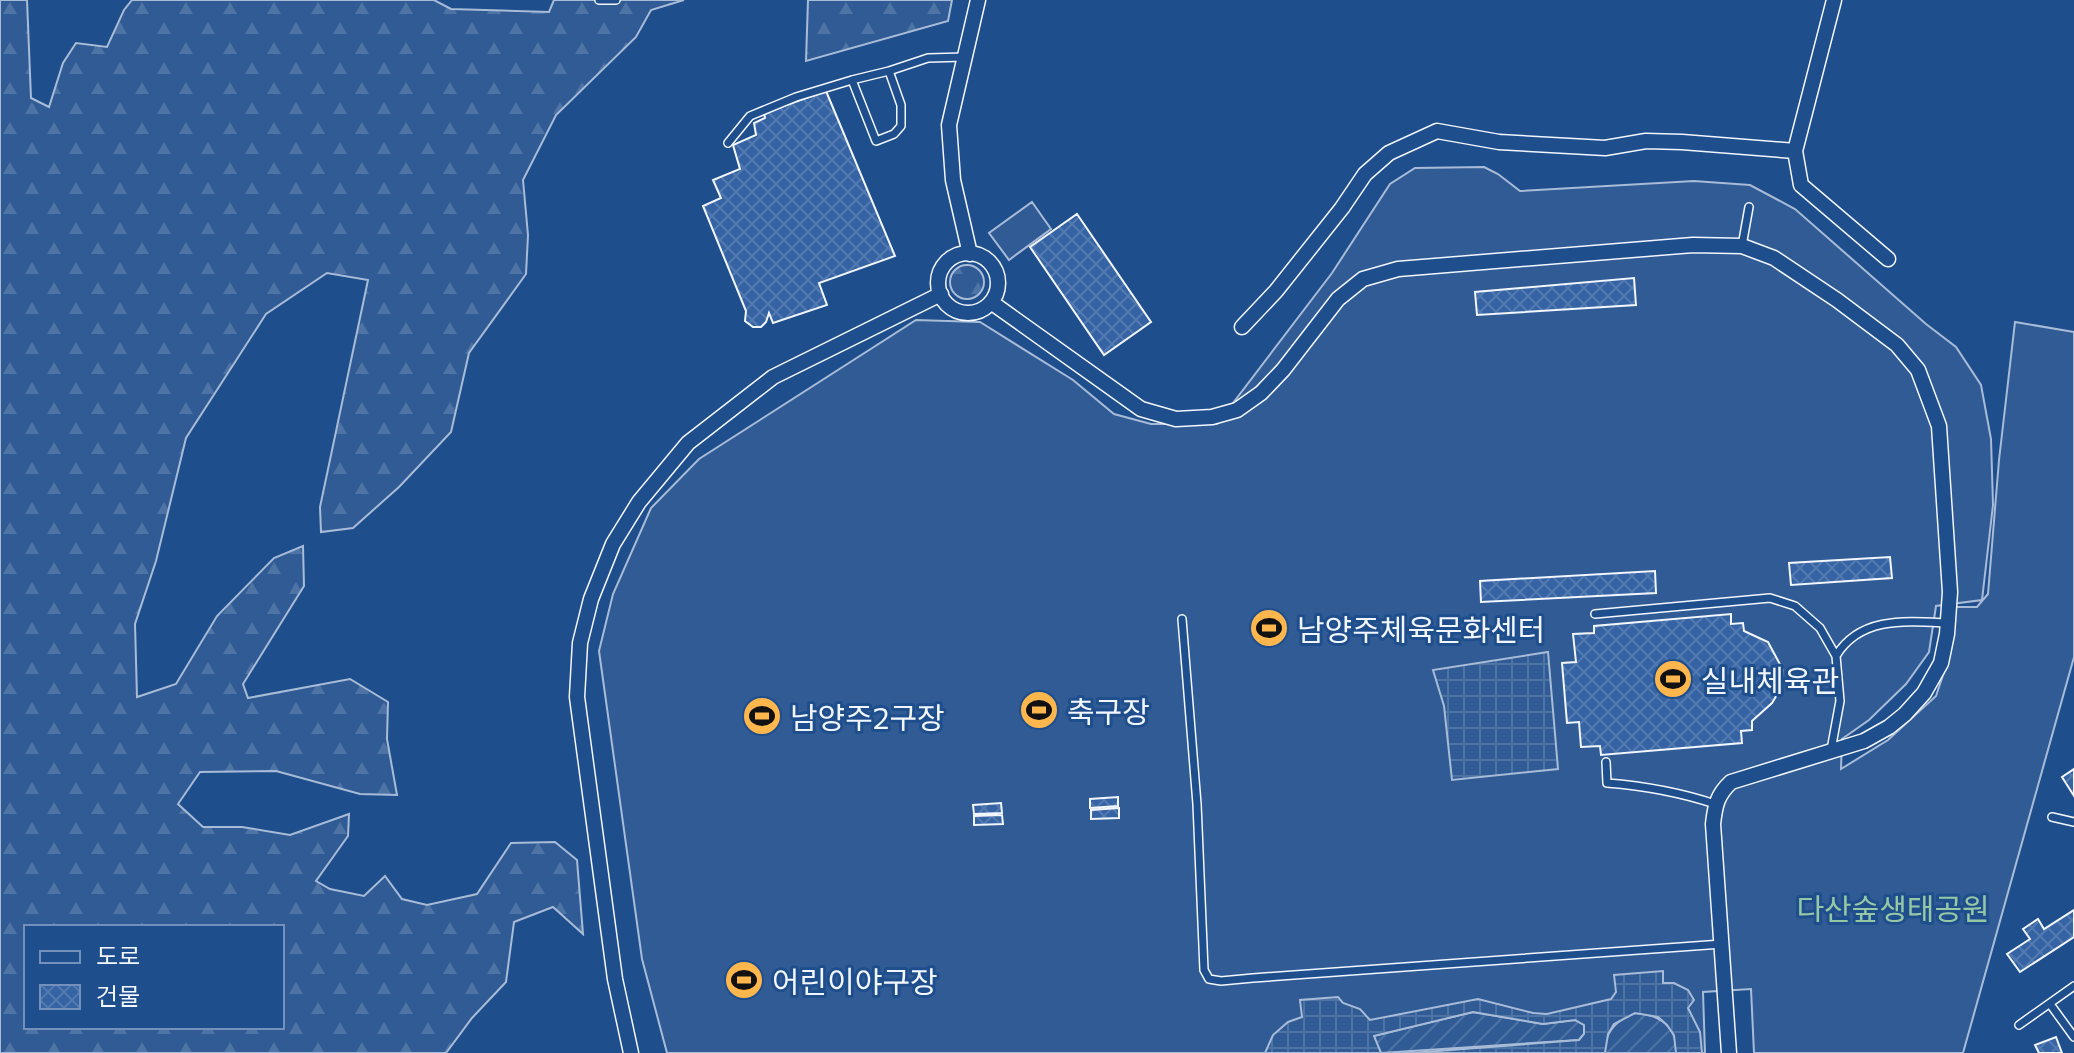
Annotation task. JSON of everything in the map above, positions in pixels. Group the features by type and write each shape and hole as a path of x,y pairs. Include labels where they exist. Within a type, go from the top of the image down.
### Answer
{"street":[{"path":"970,254 953,180 949,125 978,0"},
{"path":"1834,0 1795,151 1801,185 1888,259"},
{"path":"1242,327 1276,291 1365,174 1389,153 1437,131 1499,142 1605,148 1646,141 1670,141 1795,151"},
{"path":"991,302 1141,409 1176,419 1212,417 1237,410 1261,393 1283,370 1338,299 1363,279 1398,269 1693,245 1742,246 1774,258 1897,345 1918,370 1939,426 1950,592 1941,663 1924,693 1905,714 1864,741 1731,782 1721,792 1715,804 1714,844 1729,1053"},
{"path":"970,254 981,256 995,270 997,288 991,302 980,310 962,313 953,309 941,294 938,283 945,264 953,258 970,254"},
{"path":"631,1053 615,979 577,697 580,643 591,599 613,544 639,502 688,443 773,377 941,294"}],"lane":[{"path":"599,0 616,0"},
{"path":"728,143 750,116 796,97 928,58 965,57"},
{"path":"852,80 876,141 894,134 901,126 901,105 889,71"},
{"path":"1742,246 1749,207"},
{"path":"1595,614 1770,598 1795,606 1820,628 1836,656 1840,701 1830,753"},
{"path":"1182,619 1197,804 1204,970 1209,979 1237,980 1722,944"},
{"path":"1836,656 1845,642 1863,629 1899,620 1948,623"},
{"path":"1606,762 1607,783 1647,786 1715,804"},
{"path":"2052,817 2074,822"},
{"path":"2019,1025 2074,986"},
{"path":"2050,1004 2074,1037"}],"green space":[{"path":"0,0 27,0 31,98 49,107 63,63 76,43 107,47 132,0 434,0 451,9 549,12 554,0 684,0 651,10 636,37 556,115 523,180 528,235 526,274 469,353 451,432 399,487 353,528 321,532 320,507 368,280 327,273 266,314 186,438 156,561 135,624 137,697 176,684 217,616 274,558 303,546 304,586 243,684 248,698 350,679 388,702 387,739 397,795 360,794 276,771 200,772 178,804 203,827 242,827 290,835 349,814 348,836 316,881 330,889 364,896 385,876 402,899 427,905 477,894 511,843 555,842 577,860 583,934 553,907 514,922 506,982 472,1018 446,1053 0,1053"},
{"path":"808,0 952,0 948,21 806,61"},
{"path":"967,265 979,270 984,282 979,294 967,299 955,294 950,282 955,270"},
{"path":"1473,1012 1543,1024 1575,1020 1584,1025 1584,1034 1579,1040 1381,1053 1373,1036"},
{"path":"1635,1013 1652,1016 1665,1024 1674,1036 1676,1053 1605,1053 1612,1028"}],"shaded area":[{"name":"남양주체육문화센터","path":"1484,167 1520,191 1694,181 1750,185 1795,209 1956,347 1981,385 1991,439 1993,505 1982,600 1936,606 1929,652 1906,684 1869,720 1842,739 1841,769 1888,740 1936,696 1950,654 1955,607 1977,607 1988,594 2015,322 2074,332 2074,657 1963,1053 1754,1053 1751,989 1703,992 1705,1053 667,1053 642,959 599,651 613,594 651,508 699,459 916,320 980,322 1073,380 1114,414 1151,424 1217,424 1332,273 1390,184 1415,168"},
{"path":"1032,202 1051,229 1009,260 989,233"},
{"path":"1548,652 1558,769 1452,780 1444,706 1433,670"},
{"path":"1663,971 1663,983 1674,983 1688,990 1694,1000 1688,1008 1700,1032 1702,1053 1676,1053 1674,1035 1667,1025 1658,1017 1635,1013 1614,1024 1608,1034 1605,1053 1412,1053 1579,1040 1584,1034 1584,1025 1575,1020 1543,1024 1473,1012 1374,1036 1381,1053 1265,1053 1273,1035 1288,1022 1302,1017 1300,1000 1338,997 1343,1003 1360,1009 1370,1020 1478,999 1547,1014 1611,999 1616,992 1614,975"}],"building":[{"path":"826,91 895,256 819,283 827,305 773,323 769,313 761,327 753,327 745,321 746,311 703,206 721,198 713,180 740,169 733,145 756,135 754,123 765,118 764,113"},
{"path":"1077,214 1151,322 1104,355 1030,247"},
{"path":"1634,278 1636,305 1477,315 1475,292"},
{"path":"1890,557 1892,578 1791,585 1789,563"},
{"path":"1655,571 1656,593 1481,602 1480,581"},
{"name":"실내체육관","path":"1731,614 1731,624 1743,623 1744,631 1768,642 1783,670 1781,688 1772,703 1752,721 1752,730 1741,731 1742,743 1601,755 1600,746 1581,747 1579,722 1567,723 1562,663 1576,662 1573,634 1594,633 1594,626"},
{"path":"2074,769 2074,796 2062,777"},
{"path":"1118,797 1118,806 1090,808 1090,799"},
{"path":"1001,803 1002,813 974,814 973,805"},
{"path":"1119,808 1119,818 1091,819 1091,810"},
{"path":"1002,815 1003,824 974,825 974,816"},
{"path":"2074,910 2074,937 2020,972 2007,954 2030,939 2023,929 2038,919 2044,929"},
{"path":"2056,1037 2062,1053 2039,1053 2035,1045"}],"place":[{"name":"남양주체육문화센터","path":"1269,628"},
{"name":"실내체육관","path":"1673,679"},
{"name":"축구장","path":"1039,710"},
{"name":"남양주2구장","path":"762,716"},
{"name":"어린이야구장","path":"744,980"}],"park label":[{"name":"다산숲생태공원","path":"1893,907"}]}
